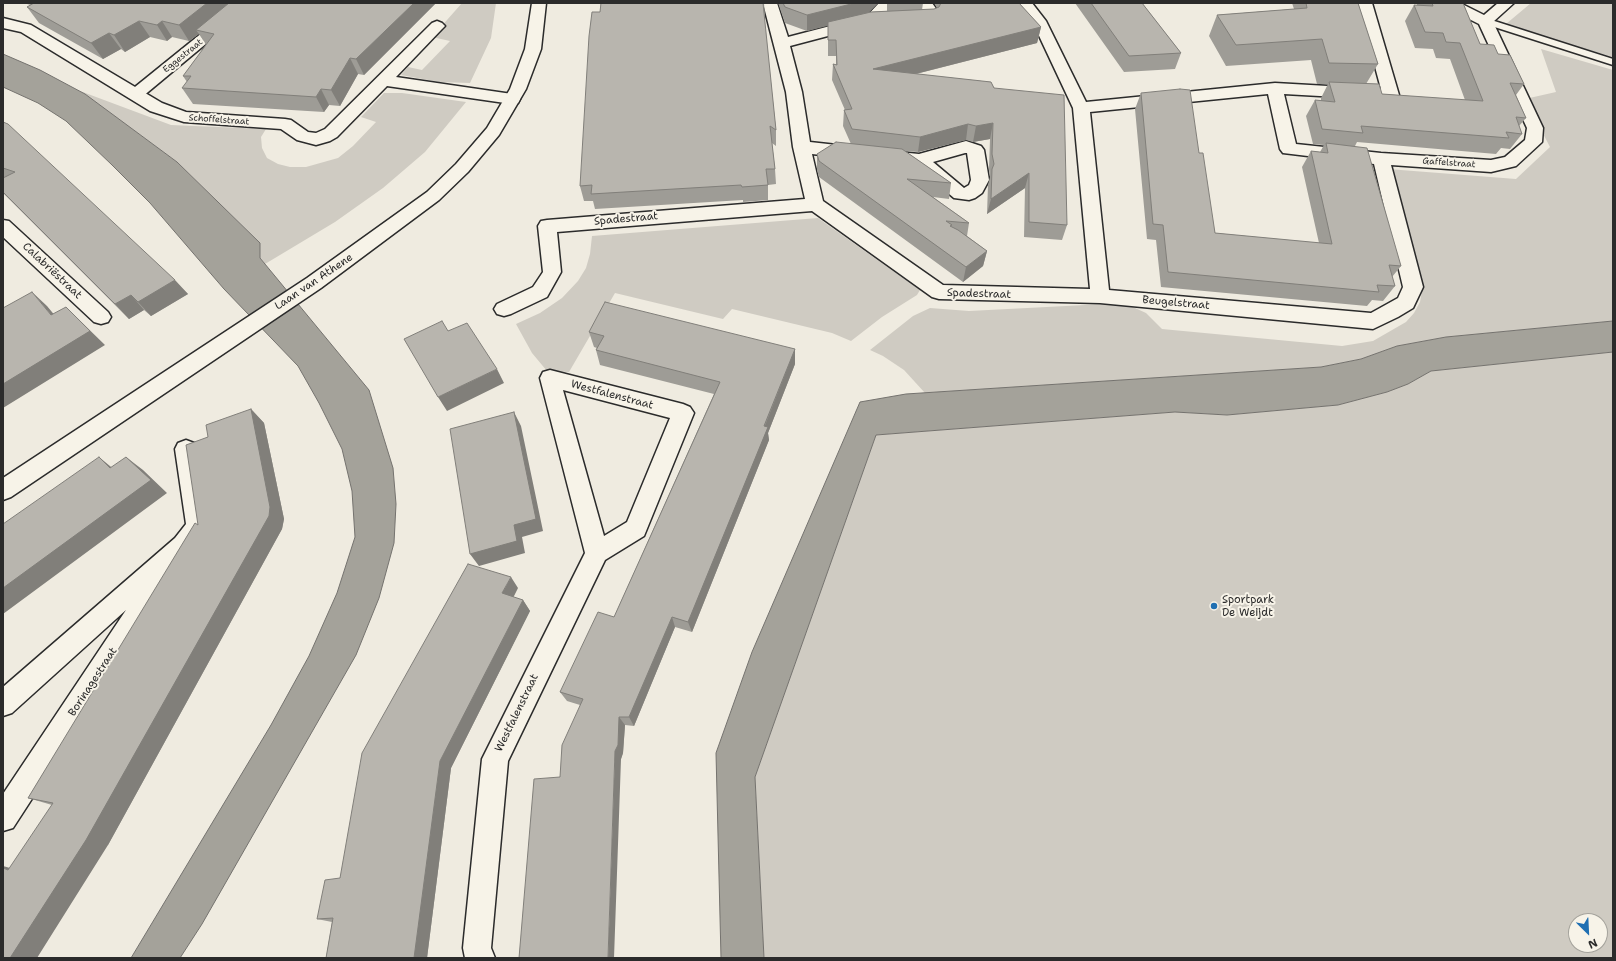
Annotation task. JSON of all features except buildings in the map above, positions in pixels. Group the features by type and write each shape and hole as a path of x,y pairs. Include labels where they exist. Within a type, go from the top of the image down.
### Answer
{"street":[{"name":"Eggestraat","path":"136,94 248,3"},
{"name":"Laan van Athene","path":"3,490 358,253 433,196 462,168 481,146 493,131 512,99 525,74 533,50 539,3"},
{"path":"770,3 794,92 802,147 815,204"},
{"path":"870,21 887,3"},
{"path":"782,43 870,21 931,19 932,14 924,3"},
{"path":"1024,3 1041,24 1081,108 1100,296"},
{"path":"1081,108 1275,88 1390,95 1365,3"},
{"path":"1448,3 1485,21 1507,3"},
{"name":"Gaffelstraat","path":"1275,88 1289,149 1380,159 1490,166 1510,162 1533,142 1535,128 1485,21"},
{"name":"Schoffelstraat","path":"3,23 26,28 156,107 184,117 285,124 303,136 316,139 331,133 437,26"},
{"path":"384,80 512,99"},
{"path":"802,147 920,160"},
{"name":"Beugelstraat","path":"1100,296 1373,321 1406,302 1413,287 1380,159"},
{"name":"Spadestraat","path":"504,308 540,292 552,272 547,226 815,204 939,292 1100,296"},
{"name":"Calabriëstraat","path":"3,226 101,317"},
{"name":"Westfalenstraat","path":"480,958 477,948 495,759 597,553 636,529 683,413 550,378 597,553"},
{"name":"Borinagestraat","path":"3,818 183,545 198,526 186,449"},
{"name":"Borinagestraat","path":"3,704 183,545"}],"lane":[{"path":"1485,21 1613,62"}],"shaded area":[{"path":"462,3 496,3 491,38 470,83 439,82 401,75 408,67 422,70 450,41 432,37"},
{"path":"1531,3 1613,3 1613,57 1534,34 1506,24"},
{"path":"1541,49 1613,70 1613,321 1446,337 1397,346 1361,359 1321,367 925,393 904,370 883,356 870,350 913,316 930,308 969,311 1124,303 1146,313 1162,329 1342,346 1373,341 1406,322 1414,313 1420,302 1422,291 1388,169 1516,179 1550,147 1525,99 1556,92"},
{"path":"3,54 40,70 85,94 177,162 260,243 260,258 369,390 393,468 396,504 394,543 379,598 356,655 202,924 180,958 131,958 271,725 309,656 337,593 355,537 352,491 342,449 319,403 298,366 224,289 150,203 66,121 38,103 3,87"},
{"path":"80,91 171,125 266,129 261,137 262,148 267,158 278,164 290,167 306,167 338,158 353,146 376,122 361,117 384,93 402,93 466,102 425,152 383,188 335,222 265,264 260,258 260,243 177,162"},
{"path":"818,218 920,290 917,295 882,317 851,341 832,333 732,309 723,319 615,293 569,372 547,371 532,353 516,324 540,313 562,298 578,281 586,268 590,254 592,236"},
{"path":"1613,321 1613,352 1431,371 1408,384 1387,392 1338,405 1227,415 1175,412 876,435 755,777 764,958 721,958 716,753 752,652 860,402 906,394 1321,367 1361,359 1397,346 1446,337"},
{"name":"Sportpark De Weijdt","path":"1613,352 1613,958 764,958 755,777 876,435 1176,412 1227,415 1338,405 1387,392 1408,384 1431,371"}],"place":[{"name":"Sportpark De Weijdt","path":"1214,606"}]}
